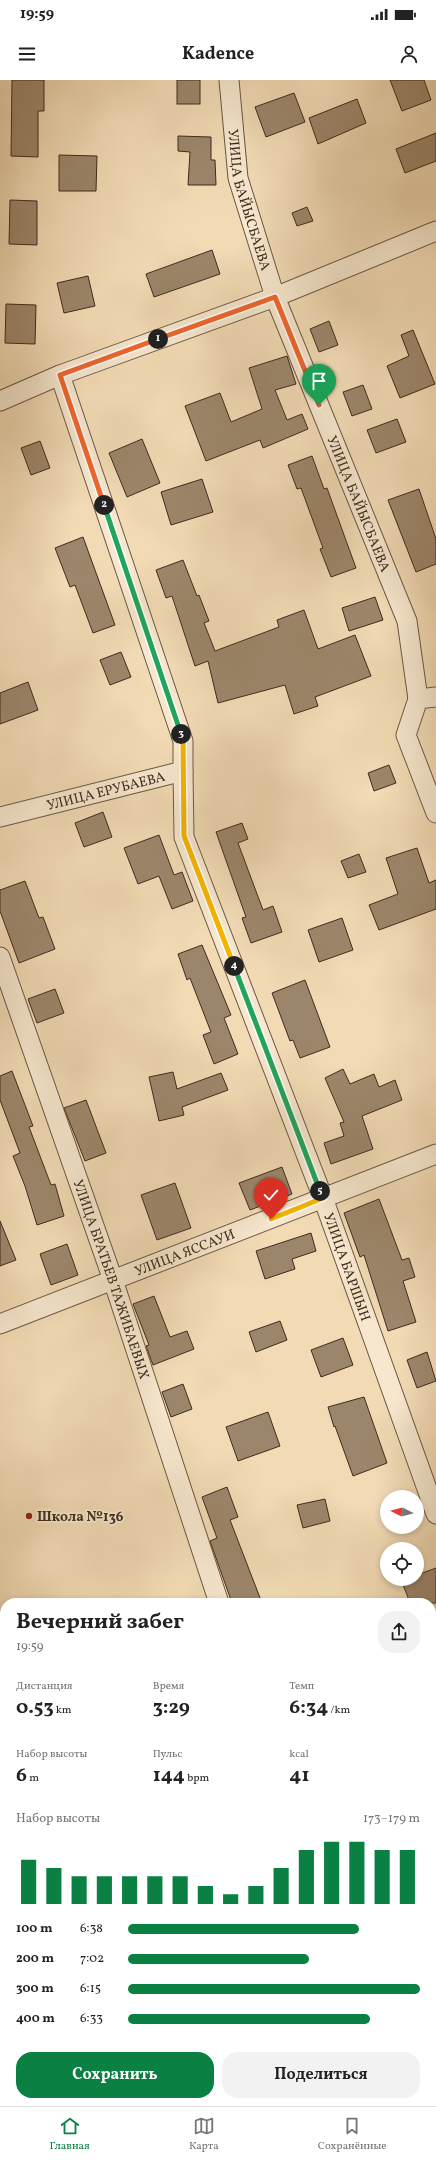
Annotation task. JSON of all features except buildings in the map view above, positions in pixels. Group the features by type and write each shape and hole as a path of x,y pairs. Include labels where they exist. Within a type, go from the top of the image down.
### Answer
{"street":[{"name":"УЛИЦА БАЙЫСБАЕВА","path":"229,80 238,178 275,297 407,621 427,698"},
{"path":"0,401 60,375 275,297 436,231"},
{"name":"УЛИЦА ЕРУБАЕВА","path":"0,818 183,771 183,741 60,375"},
{"path":"427,698 406,736 436,813"},
{"name":"УЛИЦА БАРШЫН","path":"183,771 184,836 323,1198 436,1514"},
{"name":"УЛИЦА БРАТЬЕВ ТАЖИБАЕВЫХ","path":"0,957 113,1280 216,1598"},
{"name":"УЛИЦА ЯССАУИ","path":"0,1324 436,1154"}],"place":[{"name":"Школа №136","path":"29,1516"}],"route":[{"path":"271,1219 323,1198 184,836 183,741 60,375 275,297 319,405"}]}
